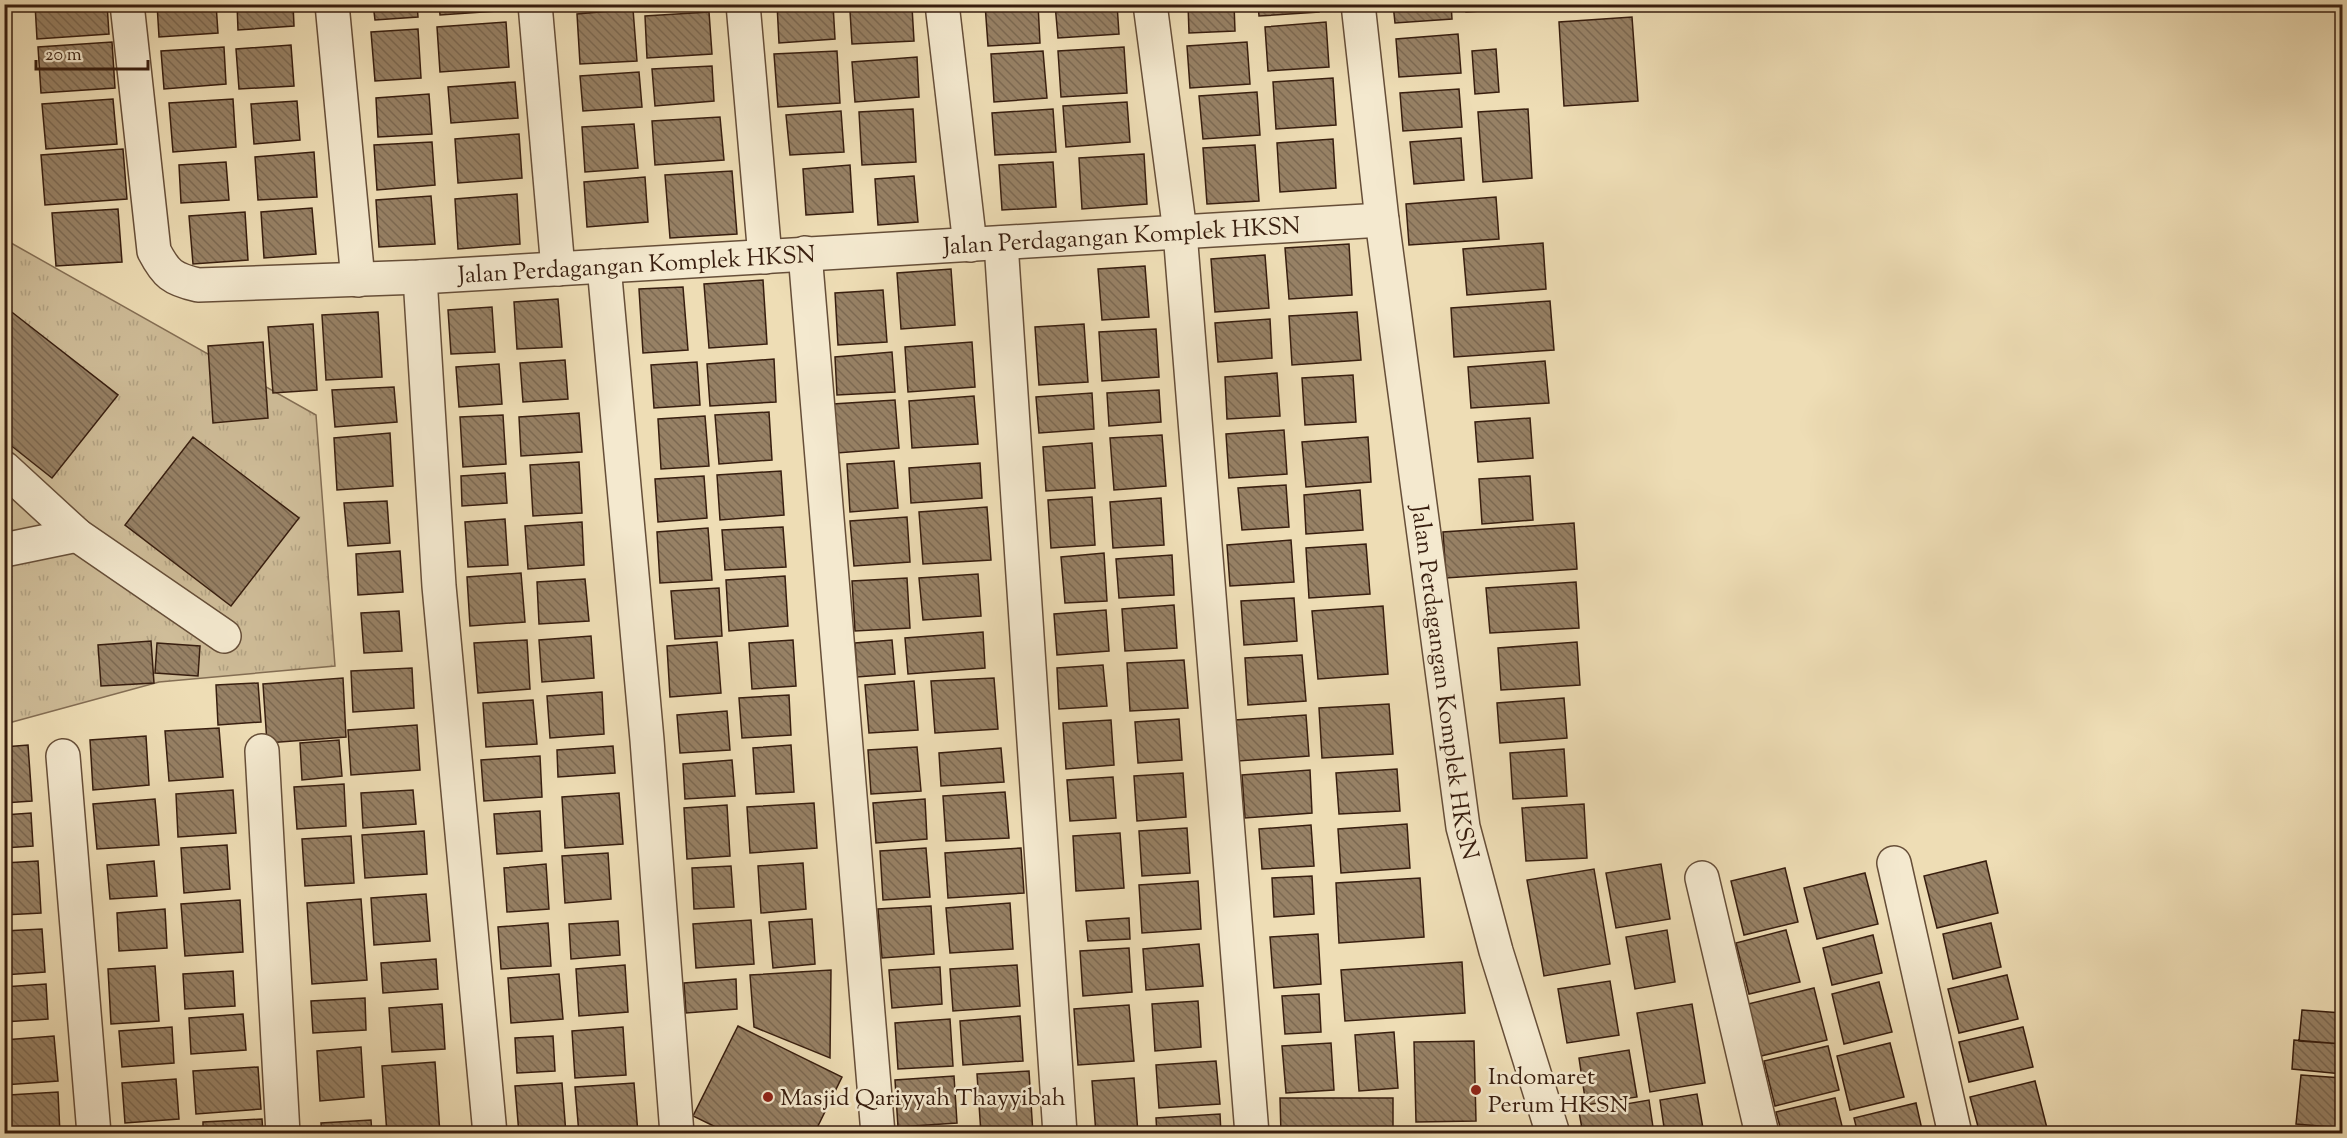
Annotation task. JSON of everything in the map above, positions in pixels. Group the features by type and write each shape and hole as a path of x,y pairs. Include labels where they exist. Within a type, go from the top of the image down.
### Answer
{"street":[{"name":"Jalan Perdagangan Komplek HKSN","path":"127,4 150,236 154,251 164,269 178,280 198,285 420,277 1382,220"},
{"path":"332,4 358,280"},
{"path":"535,4 558,269"},
{"path":"743,4 765,257"},
{"path":"942,4 985,244 1060,1134"},
{"path":"1150,4 1180,232 1252,1134"},
{"name":"Jalan Perdagangan Komplek HKSN","path":"1358,4 1382,220 1462,827 1496,951 1553,1134"},
{"path":"805,253 878,1134"},
{"path":"604,266 648,752 677,1134"},
{"path":"420,277 439,586 490,1134"},
{"path":"4,468 77,535 224,636"},
{"path":"4,550 77,535"},
{"path":"262,751 283,1134"},
{"path":"63,756 94,1134"},
{"path":"1894,863 1955,1134"},
{"path":"1702,878 1762,1134"}],"green space":[{"path":"4,239 316,415 335,666 159,682 5,724"}],"building":[{"path":"35,4 107,4 109,34 37,39"},
{"path":"157,4 216,4 218,33 159,37"},
{"path":"237,4 293,4 294,26 238,30"},
{"path":"373,4 417,4 418,17 375,20"},
{"path":"439,4 496,4 497,11 440,15"},
{"path":"777,4 833,4 835,39 779,43"},
{"path":"985,4 1038,4 1040,43 988,46"},
{"path":"1055,4 1117,4 1119,34 1058,38"},
{"path":"1188,4 1234,4 1235,31 1189,33"},
{"path":"1258,4 1318,4 1319,12 1259,16"},
{"path":"1393,4 1451,4 1452,19 1395,23"},
{"path":"1465,4 1497,4 1497,10 1466,12"},
{"path":"912,7 914,41 852,44 850,11"},
{"path":"633,9 637,61 580,64 577,14"},
{"path":"709,12 712,54 647,58 645,16"},
{"path":"1632,17 1638,101 1564,106 1559,22"},
{"path":"506,22 509,67 440,72 437,27"},
{"path":"1326,22 1329,67 1268,71 1265,27"},
{"path":"418,29 421,78 375,81 371,32"},
{"path":"1458,34 1461,73 1399,77 1396,39"},
{"path":"112,42 115,88 41,93 38,47"},
{"path":"1247,42 1250,84 1190,88 1187,46"},
{"path":"291,45 294,86 239,89 236,49"},
{"path":"224,47 226,84 164,89 161,51"},
{"path":"1124,47 1127,93 1061,97 1058,51"},
{"path":"1496,49 1499,92 1475,94 1472,51"},
{"path":"837,51 840,103 778,107 774,54"},
{"path":"1043,51 1047,98 994,102 991,54"},
{"path":"917,57 919,97 855,102 852,62"},
{"path":"712,66 714,101 655,106 652,69"},
{"path":"639,72 642,107 583,111 580,76"},
{"path":"1333,78 1336,125 1276,129 1273,82"},
{"path":"515,82 518,118 451,123 448,87"},
{"path":"1459,89 1462,127 1403,131 1400,93"},
{"path":"1257,92 1260,135 1203,139 1199,96"},
{"path":"429,94 432,134 378,137 376,98"},
{"path":"113,99 117,144 46,149 42,104"},
{"path":"233,99 236,147 173,152 169,103"},
{"path":"297,101 300,140 254,144 251,104"},
{"path":"1127,102 1130,142 1066,147 1063,106"},
{"path":"913,109 916,162 862,165 859,112"},
{"path":"1053,109 1056,152 995,155 992,113"},
{"path":"1528,109 1532,178 1483,182 1478,112"},
{"path":"841,111 844,152 790,155 786,115"},
{"path":"720,117 724,160 655,165 652,121"},
{"path":"634,124 638,168 585,172 582,127"},
{"path":"519,134 522,178 458,183 455,139"},
{"path":"1461,138 1464,180 1414,184 1410,142"},
{"path":"1333,139 1336,188 1280,192 1277,143"},
{"path":"432,142 435,185 377,190 374,145"},
{"path":"1255,145 1259,201 1207,204 1203,148"},
{"path":"123,149 127,199 45,205 41,155"},
{"path":"314,152 317,197 258,200 255,157"},
{"path":"1144,154 1147,204 1082,209 1079,158"},
{"path":"226,162 229,200 181,203 179,165"},
{"path":"1053,162 1056,207 1002,210 999,165"},
{"path":"850,165 853,212 806,215 803,169"},
{"path":"732,171 737,234 670,238 665,175"},
{"path":"914,176 918,222 878,225 875,179"},
{"path":"645,177 648,222 587,227 584,182"},
{"path":"517,194 520,244 458,249 455,199"},
{"path":"431,196 435,244 379,247 376,200"},
{"path":"1496,197 1499,239 1409,245 1406,204"},
{"path":"312,208 316,254 264,258 261,212"},
{"path":"118,209 122,262 56,266 52,213"},
{"path":"245,212 248,260 193,264 189,216"},
{"path":"1543,243 1546,289 1467,295 1463,249"},
{"path":"1349,244 1352,295 1289,299 1285,248"},
{"path":"1265,255 1269,308 1215,312 1211,259"},
{"path":"1145,266 1149,317 1102,320 1098,269"},
{"path":"951,269 955,325 901,329 897,273"},
{"path":"763,280 767,344 709,348 704,284"},
{"path":"683,287 688,350 643,353 639,289"},
{"path":"883,290 887,342 838,345 835,293"},
{"path":"558,299 562,347 517,349 514,302"},
{"path":"1550,301 1554,350 1454,357 1451,308"},
{"path":"4,306 118,395 52,478 4,440"},
{"path":"492,307 495,352 451,354 448,310"},
{"path":"378,312 382,377 326,380 322,315"},
{"path":"1357,312 1361,360 1292,365 1289,316"},
{"path":"1270,319 1272,358 1218,362 1215,323"},
{"path":"313,324 317,390 273,393 268,327"},
{"path":"1084,324 1088,382 1039,385 1035,327"},
{"path":"1156,329 1159,377 1102,381 1099,332"},
{"path":"263,342 268,418 213,423 208,346"},
{"path":"972,342 975,387 908,392 905,347"},
{"path":"892,352 895,392 837,395 835,357"},
{"path":"774,359 776,402 710,406 707,364"},
{"path":"565,360 568,399 523,402 520,363"},
{"path":"1545,361 1549,403 1471,408 1468,367"},
{"path":"697,362 700,405 654,408 651,365"},
{"path":"499,364 502,404 459,407 456,367"},
{"path":"1277,373 1280,416 1227,419 1225,377"},
{"path":"1353,375 1356,422 1305,425 1302,378"},
{"path":"394,387 397,422 335,427 332,390"},
{"path":"1159,390 1161,422 1109,426 1107,393"},
{"path":"1092,393 1094,429 1039,433 1036,397"},
{"path":"974,396 978,444 912,448 909,401"},
{"path":"895,400 899,448 837,453 833,404"},
{"path":"769,412 772,460 719,464 715,415"},
{"path":"579,413 582,452 521,456 519,417"},
{"path":"503,415 506,464 463,467 460,417"},
{"path":"705,416 709,466 661,469 658,419"},
{"path":"1530,418 1533,458 1478,462 1475,422"},
{"path":"1284,430 1287,474 1229,478 1226,434"},
{"path":"390,433 393,486 337,490 334,438"},
{"path":"1162,435 1166,486 1114,490 1110,438"},
{"path":"193,437 299,518 231,606 125,525"},
{"path":"1368,437 1371,482 1306,487 1302,442"},
{"path":"1092,443 1095,488 1046,491 1043,447"},
{"path":"894,461 898,508 850,512 847,464"},
{"path":"579,462 582,513 533,516 530,465"},
{"path":"980,463 982,498 911,503 909,468"},
{"path":"781,471 784,515 720,520 717,475"},
{"path":"505,473 507,503 462,506 461,476"},
{"path":"704,476 707,518 658,522 655,479"},
{"path":"1530,476 1533,520 1482,524 1479,479"},
{"path":"1286,485 1289,527 1242,530 1238,488"},
{"path":"1360,490 1363,530 1306,534 1304,495"},
{"path":"1092,497 1095,545 1051,548 1048,500"},
{"path":"1161,498 1164,545 1113,548 1110,502"},
{"path":"387,501 390,543 348,546 344,503"},
{"path":"987,507 991,560 923,564 919,512"},
{"path":"907,517 910,562 854,566 850,521"},
{"path":"505,519 508,565 468,567 465,522"},
{"path":"582,522 584,565 528,569 525,526"},
{"path":"1574,523 1577,569 1446,578 1443,532"},
{"path":"783,527 786,567 725,570 722,530"},
{"path":"708,528 712,580 660,583 657,532"},
{"path":"1291,540 1294,582 1230,586 1227,545"},
{"path":"1366,544 1370,594 1309,598 1306,548"},
{"path":"400,551 403,592 358,595 356,554"},
{"path":"1104,553 1107,601 1065,603 1061,557"},
{"path":"1172,555 1174,595 1119,598 1116,559"},
{"path":"521,573 525,622 470,626 467,577"},
{"path":"978,574 981,616 923,620 919,578"},
{"path":"785,576 788,626 729,631 726,580"},
{"path":"907,578 910,628 855,631 852,581"},
{"path":"585,579 589,621 539,624 537,582"},
{"path":"1576,582 1579,628 1490,633 1486,588"},
{"path":"719,588 722,636 675,639 671,591"},
{"path":"1294,598 1297,641 1244,645 1241,601"},
{"path":"1174,605 1177,648 1125,651 1122,609"},
{"path":"1383,606 1388,674 1318,679 1312,611"},
{"path":"1106,610 1109,651 1057,655 1054,614"},
{"path":"399,611 402,651 364,653 361,613"},
{"path":"983,632 985,668 908,674 905,638"},
{"path":"591,636 594,678 542,682 539,640"},
{"path":"527,640 530,689 478,693 474,643"},
{"path":"793,640 796,686 752,689 749,643"},
{"path":"892,640 895,674 857,677 855,643"},
{"path":"151,641 154,683 101,686 98,645"},
{"path":"717,642 721,693 670,697 667,646"},
{"path":"1577,642 1580,685 1501,690 1498,648"},
{"path":"157,643 200,646 198,676 155,673"},
{"path":"1302,655 1306,701 1248,705 1245,658"},
{"path":"1184,660 1188,708 1130,711 1127,663"},
{"path":"1103,665 1107,706 1059,709 1057,668"},
{"path":"412,668 414,708 353,712 351,671"},
{"path":"343,678 346,737 267,743 263,684"},
{"path":"994,678 998,729 935,733 931,681"},
{"path":"914,681 918,730 869,733 865,685"},
{"path":"258,683 261,722 218,725 216,685"},
{"path":"602,692 604,734 550,738 547,696"},
{"path":"789,695 791,735 742,738 739,698"},
{"path":"1564,698 1567,738 1500,743 1497,703"},
{"path":"533,700 537,744 486,747 483,703"},
{"path":"1389,704 1393,754 1322,758 1319,708"},
{"path":"727,711 730,750 680,753 677,715"},
{"path":"1306,715 1309,756 1238,761 1235,720"},
{"path":"1179,719 1182,760 1138,763 1135,722"},
{"path":"1111,720 1114,765 1066,769 1063,723"},
{"path":"417,725 420,770 351,775 348,730"},
{"path":"219,728 223,777 169,781 165,731"},
{"path":"146,736 149,785 93,790 90,740"},
{"path":"339,740 342,776 302,780 300,743"},
{"path":"28,745 32,801 4,803 4,747"},
{"path":"791,745 794,792 756,794 753,748"},
{"path":"613,746 615,773 558,777 557,750"},
{"path":"917,747 921,791 871,794 868,750"},
{"path":"1001,748 1004,782 941,786 939,753"},
{"path":"1564,749 1567,796 1513,799 1510,753"},
{"path":"540,756 542,797 484,801 481,760"},
{"path":"732,760 735,796 685,799 683,764"},
{"path":"1397,769 1400,811 1339,814 1336,773"},
{"path":"1310,770 1312,813 1245,818 1242,775"},
{"path":"1183,773 1186,817 1137,821 1134,776"},
{"path":"1113,777 1116,818 1070,821 1067,780"},
{"path":"344,784 346,826 297,829 294,787"},
{"path":"233,790 236,833 178,837 176,794"},
{"path":"413,790 416,824 363,828 361,793"},
{"path":"1005,792 1009,838 946,841 943,796"},
{"path":"619,793 623,844 565,848 562,797"},
{"path":"155,799 159,845 97,849 93,804"},
{"path":"925,799 927,839 876,843 873,803"},
{"path":"814,803 817,848 750,853 747,807"},
{"path":"1584,804 1587,858 1526,861 1522,808"},
{"path":"727,805 730,856 687,859 684,808"},
{"path":"540,811 542,851 497,854 494,814"},
{"path":"31,813 33,846 4,848 4,815"},
{"path":"1407,824 1410,868 1341,873 1338,829"},
{"path":"1311,825 1314,866 1262,869 1259,829"},
{"path":"1187,828 1190,873 1142,876 1139,831"},
{"path":"424,831 427,874 365,878 362,835"},
{"path":"1120,833 1124,888 1076,891 1073,836"},
{"path":"351,836 354,883 305,886 302,839"},
{"path":"227,845 230,889 184,893 181,848"},
{"path":"926,848 930,897 883,900 880,851"},
{"path":"1021,848 1024,893 948,898 945,853"},
{"path":"608,853 611,899 565,903 562,856"},
{"path":"38,861 41,913 4,915 4,863"},
{"path":"154,861 157,896 110,899 107,865"},
{"path":"1986,861 1998,913 1937,928 1924,876"},
{"path":"803,863 806,909 761,913 758,866"},
{"path":"546,864 549,909 507,912 504,868"},
{"path":"1661,864 1670,919 1616,928 1606,873"},
{"path":"731,866 734,907 694,909 692,868"},
{"path":"1785,868 1798,922 1744,935 1731,881"},
{"path":"1594,869 1610,964 1544,976 1527,880"},
{"path":"1865,873 1878,924 1817,939 1804,888"},
{"path":"1312,876 1314,914 1274,917 1272,878"},
{"path":"1420,878 1424,937 1339,943 1336,883"},
{"path":"1198,881 1201,929 1142,933 1139,885"},
{"path":"426,894 430,941 374,945 371,898"},
{"path":"361,899 367,980 312,984 307,903"},
{"path":"240,900 243,952 185,956 181,904"},
{"path":"1010,903 1013,949 950,953 946,908"},
{"path":"931,906 934,954 882,958 878,909"},
{"path":"165,909 167,948 119,951 117,913"},
{"path":"1129,918 1130,939 1088,941 1086,921"},
{"path":"812,919 815,964 773,968 769,922"},
{"path":"751,920 754,964 696,968 693,924"},
{"path":"618,921 620,955 571,959 569,924"},
{"path":"548,923 551,966 501,969 498,927"},
{"path":"1991,923 2001,967 1953,979 1943,934"},
{"path":"42,929 45,972 4,975 4,931"},
{"path":"1667,930 1675,982 1635,989 1626,937"},
{"path":"1786,930 1800,982 1749,994 1736,943"},
{"path":"1318,934 1321,984 1274,988 1270,937"},
{"path":"1873,935 1882,973 1832,985 1823,948"},
{"path":"1199,944 1203,986 1146,990 1143,949"},
{"path":"1129,948 1132,992 1083,996 1080,951"},
{"path":"436,959 438,989 383,993 381,963"},
{"path":"1462,962 1465,1013 1345,1021 1341,970"},
{"path":"625,965 628,1012 579,1016 576,969"},
{"path":"1017,965 1020,1006 953,1011 950,969"},
{"path":"155,966 159,1021 111,1024 108,969"},
{"path":"940,967 942,1004 892,1008 889,970"},
{"path":"831,970 830,1058 754,1027 750,975"},
{"path":"233,971 235,1006 185,1009 183,974"},
{"path":"559,974 563,1019 511,1023 508,978"},
{"path":"2007,975 2018,1019 1959,1033 1948,989"},
{"path":"736,979 737,1009 686,1013 684,983"},
{"path":"1610,981 1619,1035 1567,1043 1558,989"},
{"path":"1879,982 1892,1032 1844,1044 1832,994"},
{"path":"46,984 48,1019 4,1022 4,987"},
{"path":"1814,988 1827,1040 1761,1056 1748,1004"},
{"path":"1319,994 1321,1032 1285,1034 1282,996"},
{"path":"365,998 366,1030 313,1033 311,1001"},
{"path":"1198,1001 1201,1047 1155,1051 1152,1004"},
{"path":"442,1004 445,1049 392,1052 389,1008"},
{"path":"1692,1004 1705,1083 1650,1092 1637,1013"},
{"path":"1129,1005 1134,1061 1078,1065 1074,1009"},
{"path":"2302,1010 2342,1013 2342,1044 2299,1041"},
{"path":"243,1014 246,1050 191,1054 189,1018"},
{"path":"1020,1016 1023,1061 963,1065 960,1021"},
{"path":"950,1019 953,1066 898,1069 895,1023"},
{"name":"Masjid Qariyyah Thayyibah","path":"738,1026 842,1077 814,1134 730,1134 693,1116"},
{"path":"172,1027 174,1063 122,1067 119,1031"},
{"path":"623,1027 626,1075 575,1078 572,1031"},
{"path":"2023,1027 2033,1067 1969,1082 1959,1042"},
{"path":"1394,1032 1398,1088 1359,1091 1355,1035"},
{"path":"54,1036 58,1081 4,1085 4,1040"},
{"path":"553,1036 555,1071 517,1073 515,1038"},
{"path":"2294,1040 2342,1044 2342,1074 2292,1069"},
{"path":"1474,1041 1476,1121 1416,1122 1414,1042"},
{"path":"1331,1043 1334,1090 1286,1093 1282,1046"},
{"path":"1890,1043 1904,1097 1850,1110 1837,1056"},
{"path":"1828,1046 1839,1090 1775,1106 1764,1061"},
{"path":"361,1047 364,1097 320,1101 317,1051"},
{"path":"1629,1050 1637,1097 1586,1105 1579,1058"},
{"path":"1216,1061 1220,1104 1159,1108 1156,1065"},
{"path":"435,1062 440,1134 387,1134 382,1066"},
{"path":"258,1067 261,1109 196,1114 193,1071"},
{"path":"1029,1071 1033,1134 981,1134 977,1074"},
{"path":"2301,1075 2342,1078 2342,1128 2296,1124"},
{"path":"954,1076 957,1123 898,1127 895,1080"},
{"path":"1134,1078 1138,1134 1096,1134 1092,1081"},
{"path":"176,1079 179,1119 125,1123 122,1083"},
{"path":"2035,1081 2048,1132 1980,1134 1970,1097"},
{"path":"562,1083 566,1134 519,1134 515,1086"},
{"path":"634,1083 638,1134 579,1134 575,1087"},
{"path":"58,1092 60,1134 12,1134 9,1095"},
{"path":"1697,1094 1704,1134 1665,1134 1660,1100"},
{"path":"1280,1098 1393,1098 1393,1134 1281,1134"},
{"path":"1835,1098 1844,1134 1782,1134 1776,1112"},
{"path":"1649,1100 1654,1134 1583,1134 1579,1112"},
{"path":"1916,1103 1923,1134 1858,1134 1854,1118"},
{"path":"1220,1114 1221,1134 1157,1134 1156,1118"},
{"path":"262,1119 263,1134 203,1134 203,1122"},
{"path":"371,1120 372,1134 322,1134 321,1123"},
{"path":"176,1130 176,1134 128,1134"}],"place":[{"name":"Indomaret Perum HKSN","path":"1476,1090"},
{"name":"Masjid Qariyyah Thayyibah","path":"768,1097"}]}
